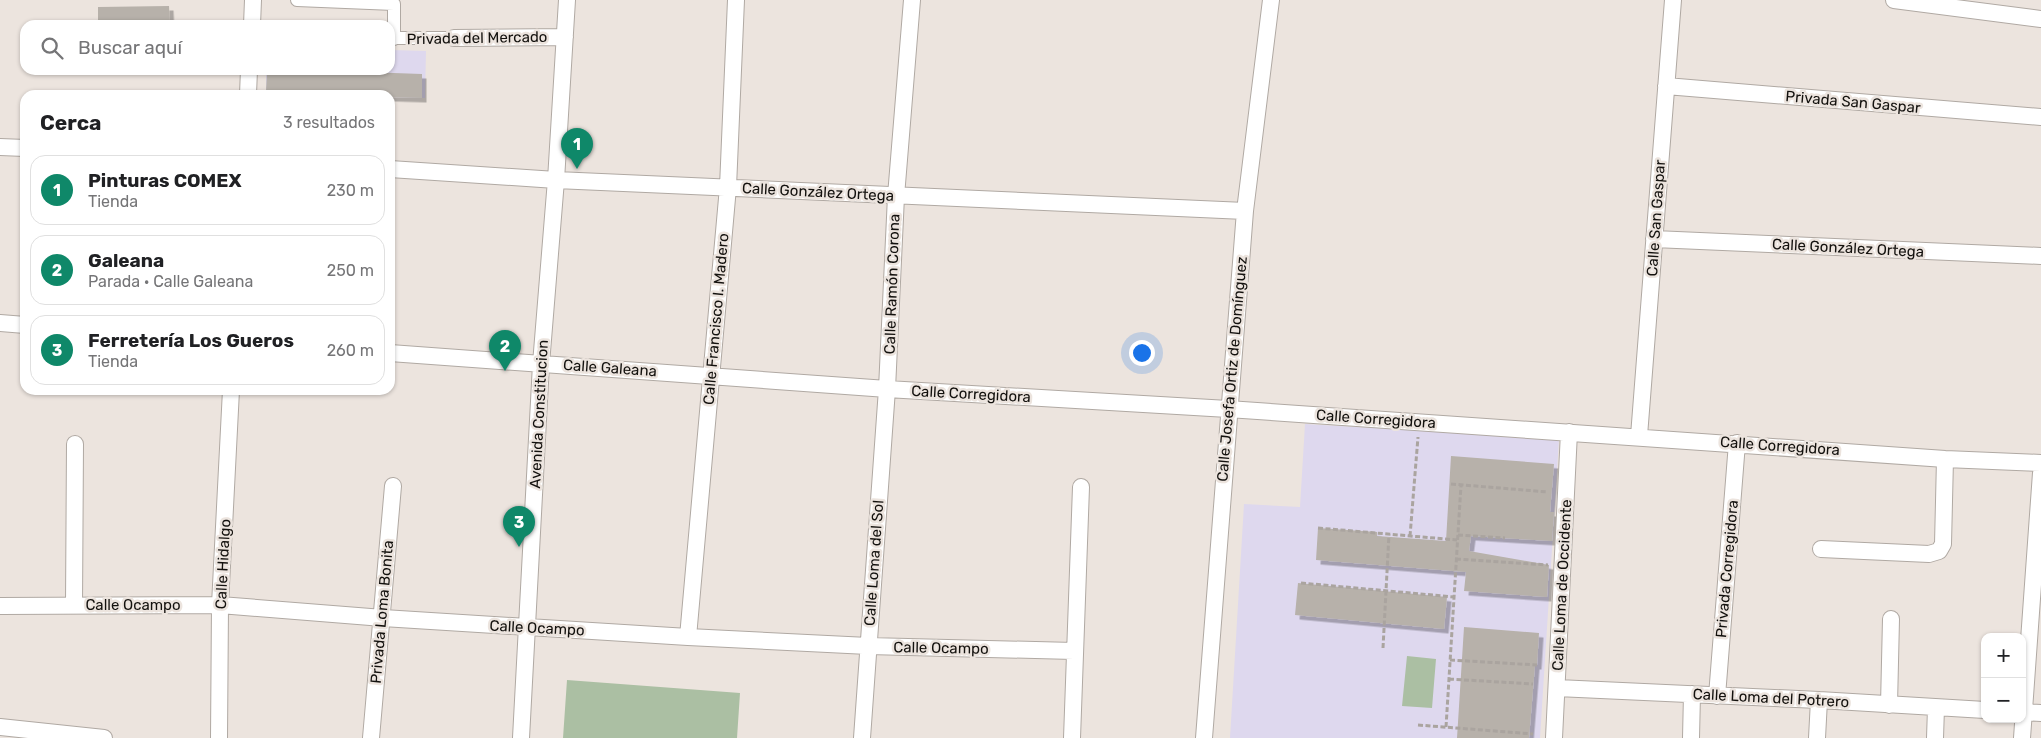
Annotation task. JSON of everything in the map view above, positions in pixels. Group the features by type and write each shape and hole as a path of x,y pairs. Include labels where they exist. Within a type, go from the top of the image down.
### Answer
{"street":[{"path":"252,20 253,0"},
{"path":"297,0 386,2 394,4 393,20"},
{"name":"Avenida Constitucion","path":"521,738 541,364 556,180 567,0"},
{"name":"Calle Francisco I. Madero","path":"688,637 728,187 736,0"},
{"name":"Calle Ramón Corona","path":"888,389 896,196 912,0"},
{"name":"Calle Josefa Ortiz de Domínguez","path":"1204,738 1228,409 1245,211 1271,0"},
{"name":"Calle San Gaspar","path":"1639,436 1672,0"},
{"path":"1894,0 2041,19"},
{"name":"Privada del Mercado","path":"395,38 565,37"},
{"path":"248,90 250,75"},
{"name":"Privada San Gaspar","path":"1666,86 2041,117"},
{"path":"0,147 20,148"},
{"name":"Calle González Ortega","path":"395,170 556,180 1245,211"},
{"name":"Calle González Ortega","path":"1654,239 2041,256"},
{"path":"0,323 20,325"},
{"name":"Calle Galeana","path":"395,353 710,376"},
{"name":"Calle Corregidora","path":"710,376 888,389 1639,436 1945,459 2041,463"},
{"name":"Calle Loma del Sol","path":"862,738 888,389"},
{"name":"Calle Hidalgo","path":"219,738 220,605 231,395"},
{"name":"Calle Loma de Occidente","path":"1554,738 1569,432"},
{"name":"Privada Corregidora","path":"1717,696 1737,443"},
{"path":"74,605 75,444"},
{"path":"1821,549 1929,554 1939,551 1942,544 1945,459"},
{"path":"2026,684 2037,581 2041,473"},
{"name":"Privada Loma Bonita","path":"371,738 393,486"},
{"path":"1072,738 1081,487"},
{"name":"Calle Ocampo","path":"0,606 220,605 527,628 688,637 868,646 1074,651"},
{"path":"1889,704 1892,619"},
{"name":"Calle Loma del Potrero","path":"1557,688 1981,710"},
{"path":"1691,738 1692,694"},
{"path":"1817,738 1819,700"},
{"path":"1935,738 1936,708"},
{"path":"2026,712 2041,713"},
{"path":"2022,738 2023,723"},
{"path":"0,727 104,738"}],"path":[{"path":"1410,536 1418,422"},
{"path":"1451,484 1548,492"},
{"path":"1446,727 1461,485"},
{"path":"1318,528 1410,536 1504,538"},
{"path":"1383,648 1390,534"},
{"path":"1456,559 1548,565"},
{"path":"1301,583 1454,597"},
{"path":"1450,660 1537,665"},
{"path":"1449,679 1533,684"},
{"path":"1418,725 1533,734"}],"shaded area":[{"path":"395,50 426,51 425,98 395,97 395,90 266,90 266,75 395,75"},
{"path":"1305,424 1559,439 1540,738 1230,738 1244,504 1300,507"}],"green space":[{"path":"1407,656 1436,659 1432,708 1402,706"},
{"path":"567,680 740,693 737,738 563,738"}],"building":[{"path":"169,6 170,20 98,20 98,7"},
{"path":"422,74 422,98 395,97 395,90 266,90 267,75"},
{"path":"1451,456 1554,464 1550,512 1554,512 1552,541 1471,536 1469,551 1549,565 1547,597 1464,591 1466,572 1316,560 1318,528 1377,532 1377,536 1446,541"},
{"path":"1298,583 1447,597 1444,629 1295,615"},
{"path":"1464,627 1539,633 1529,738 1457,738"}],"place":[{"name":"Pinturas COMEX","path":"577,169"},
{"name":"Galeana","path":"505,371"},
{"name":"Ferretería Los Gueros","path":"519,547"}]}
